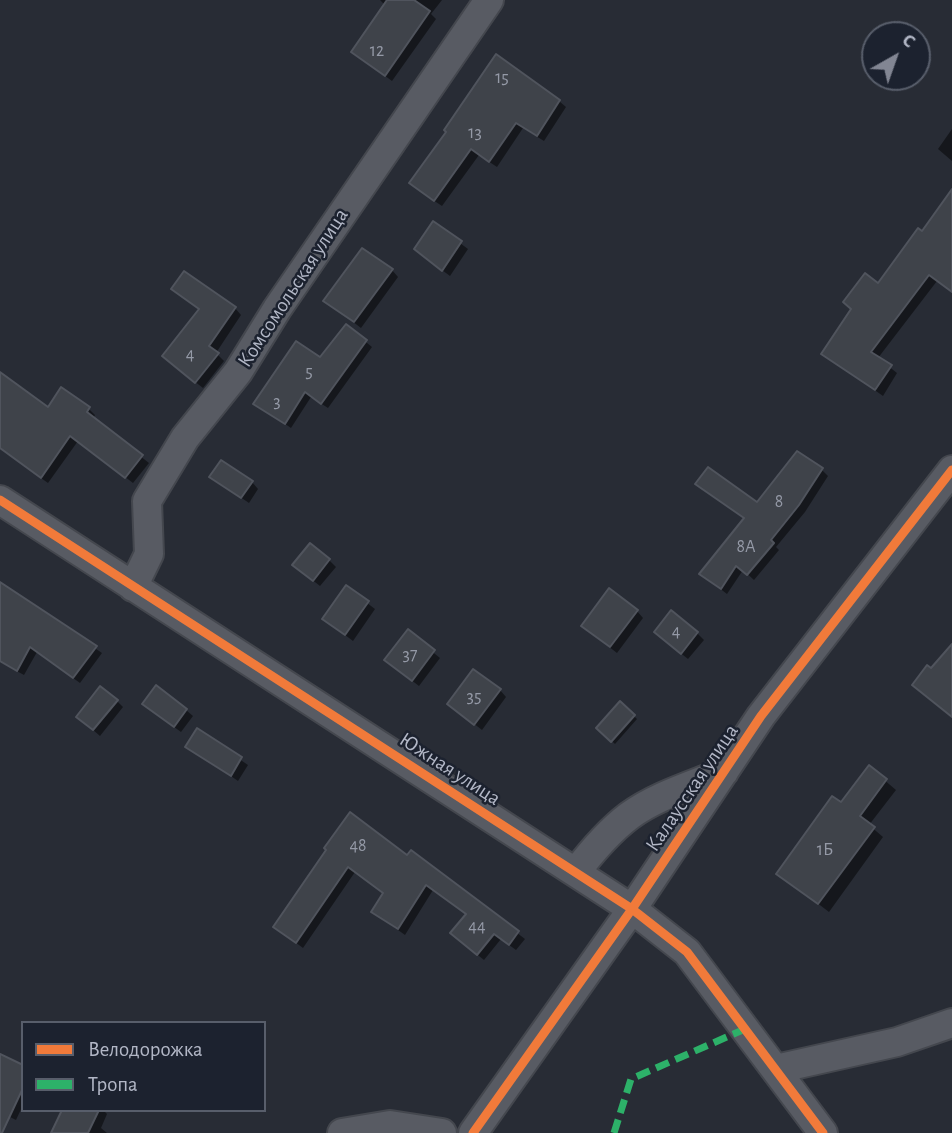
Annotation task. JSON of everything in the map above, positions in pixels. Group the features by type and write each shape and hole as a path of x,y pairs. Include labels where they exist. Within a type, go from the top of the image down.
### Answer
{"street":[{"name":"Комсомольская улица","path":"133,587 149,554 146,502 185,438 238,372 277,309 489,0"},
{"name":"Калаусская улица","path":"472,1133 632,909 761,716 952,470"},
{"name":"Южная улица","path":"0,500 632,909 687,952 823,1133"},
{"path":"576,872 598,843 630,815 664,796 724,772"},
{"path":"776,1069 897,1042 952,1023"},
{"path":"342,1133 390,1125 442,1133"}],"building":[{"path":"387,0 414,0 430,11 385,76 351,52"},
{"path":"496,54 560,100 537,136 516,123 489,162 471,149 434,201 409,183 446,132 444,130"},
{"path":"952,189 952,292 929,275 871,352 892,365 875,390 821,354 851,309 843,302 865,273 878,283 918,228 922,231"},
{"path":"433,221 462,241 442,271 414,249"},
{"path":"362,248 393,269 354,322 323,301"},
{"path":"184,271 236,307 209,346 219,353 195,383 162,356 199,309 171,289"},
{"path":"346,324 367,340 321,404 305,392 285,424 253,404 296,341 320,357"},
{"path":"0,372 48,407 61,387 90,407 87,412 143,455 125,478 70,436 41,478 0,448"},
{"path":"797,451 823,468 799,505 771,540 774,543 747,575 736,566 721,589 699,574 744,518 695,484 708,467 757,502"},
{"path":"221,460 253,481 241,498 209,477"},
{"path":"310,543 330,559 313,581 292,565"},
{"path":"0,582 97,646 73,678 30,647 17,671 0,661"},
{"path":"346,585 369,601 345,635 322,619"},
{"path":"609,588 638,610 610,647 581,626"},
{"path":"671,610 698,632 681,654 654,632"},
{"path":"408,629 435,650 412,681 384,660"},
{"path":"952,644 952,717 912,685 927,665 931,668"},
{"path":"473,669 501,689 474,725 447,704"},
{"path":"156,685 187,709 174,727 142,704"},
{"path":"100,686 118,700 93,730 76,717"},
{"path":"620,701 635,715 611,742 596,728"},
{"path":"197,728 242,757 231,776 185,747"},
{"path":"869,765 887,779 860,816 875,827 818,904 776,874 832,796 841,802"},
{"path":"350,812 407,855 411,850 519,931 509,945 494,934 477,955 450,933 466,914 426,885 398,929 371,912 383,893 348,867 296,943 273,927"},
{"path":"0,1054 21,1064 21,1092 0,1133"},
{"path":"61,1112 98,1112 88,1133 51,1133"}],"marked path":[{"path":"614,1133 631,1079 745,1029"}],"cycle path":[{"path":"473,1133 632,909 761,716 952,470"},
{"path":"0,500 632,909 687,952 823,1133"}]}
